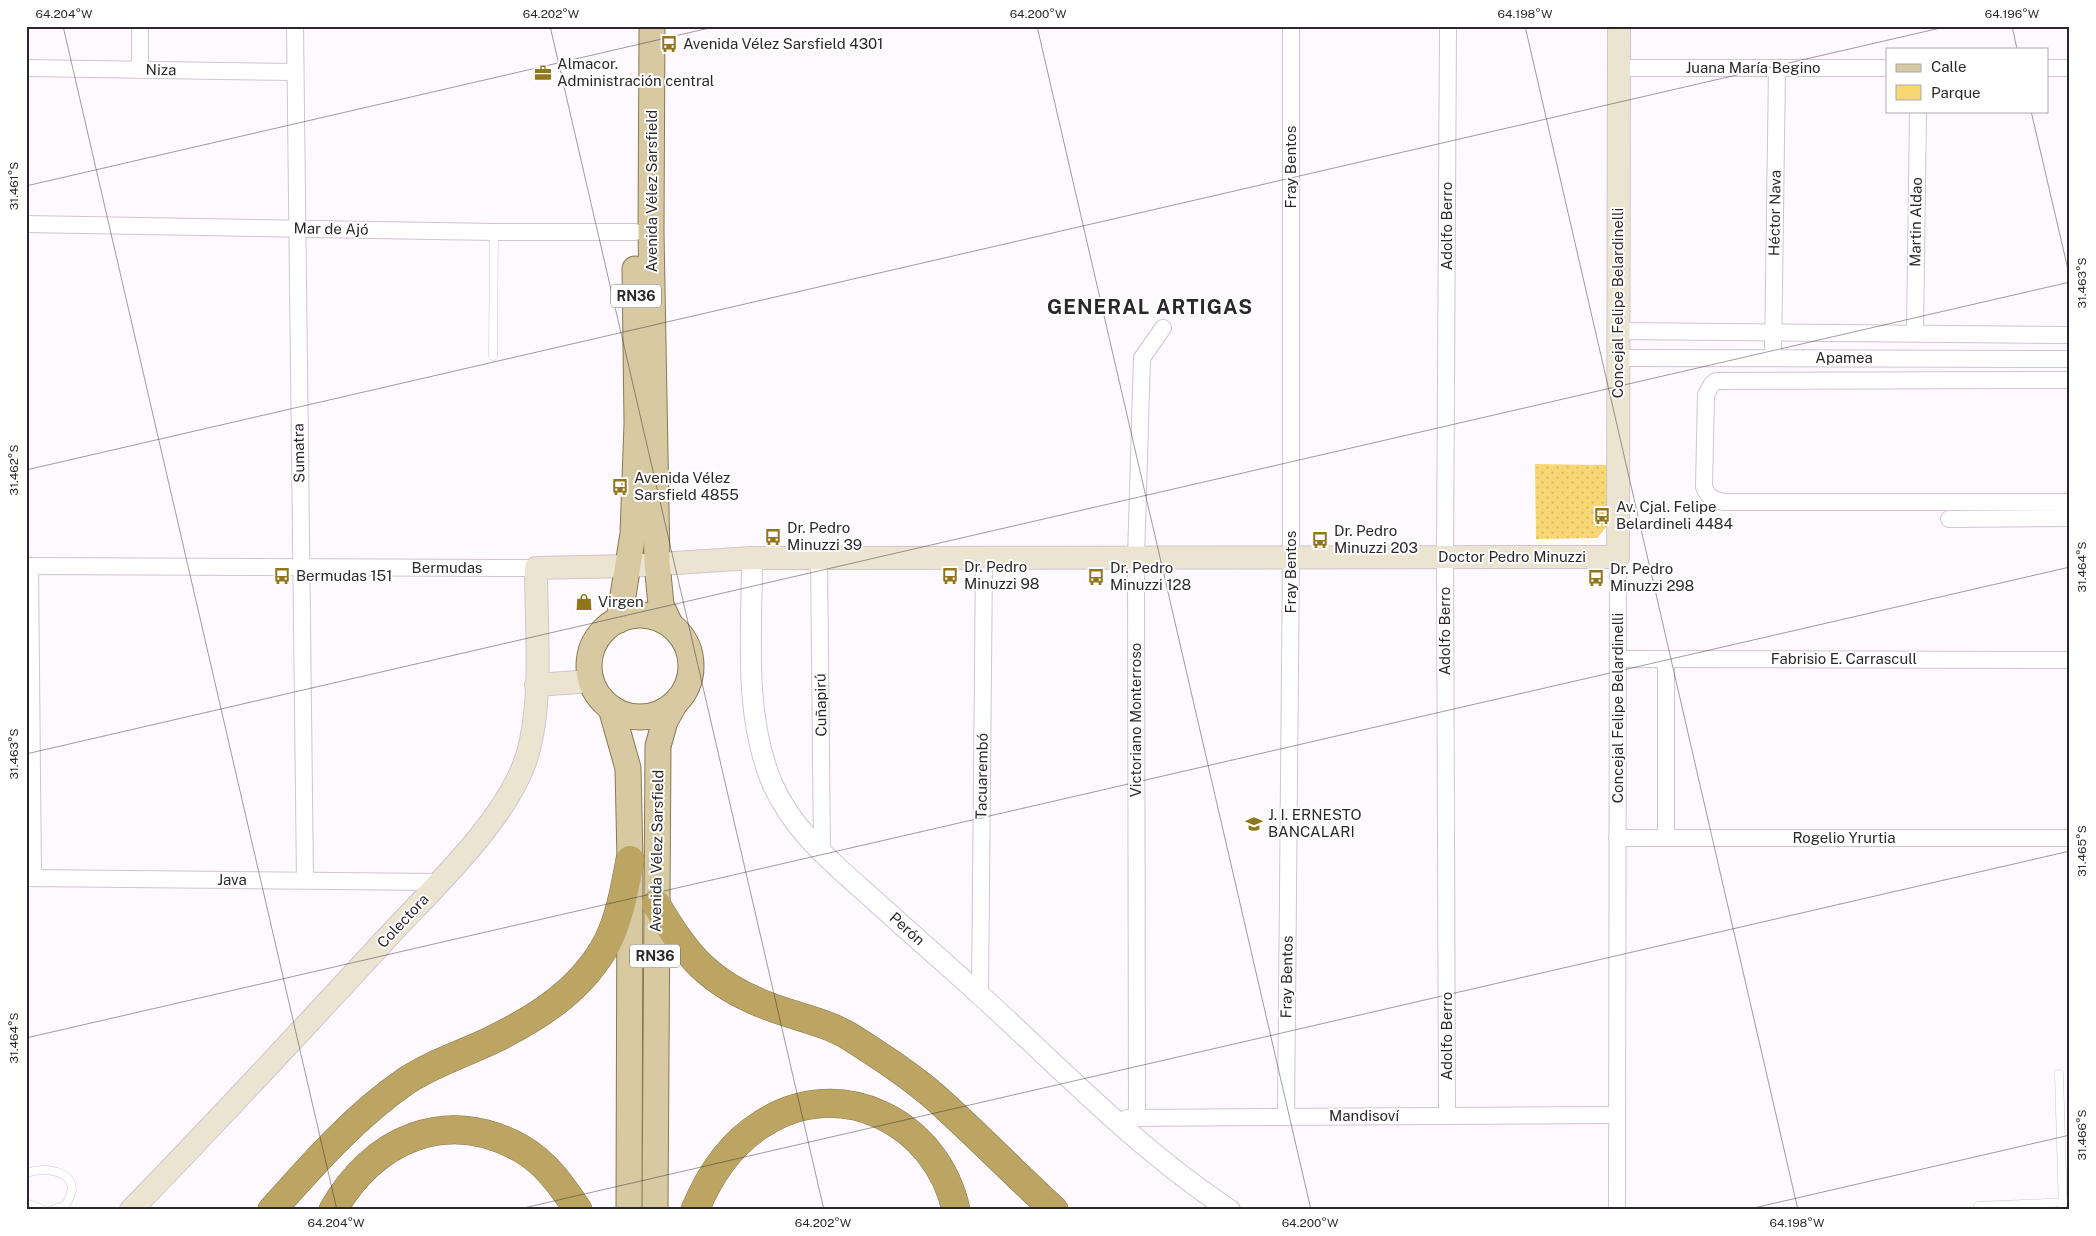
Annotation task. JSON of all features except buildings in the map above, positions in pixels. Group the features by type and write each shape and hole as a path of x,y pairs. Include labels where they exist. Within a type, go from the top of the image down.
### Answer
{"highway":[{"path":"272,1210 355,1123 405,1082 447,1058 492,1040 559,1002 585,975 608,940 622,901 630,860"},
{"path":"656,904 675,937 698,965 727,987 768,1006 828,1026 851,1037 934,1097 1054,1210"},
{"path":"695,1210 718,1166 744,1137 778,1114 798,1107 827,1104 862,1107 898,1123 916,1137 932,1154 944,1174 956,1210"},
{"path":"333,1210 352,1181 384,1151 405,1139 442,1130 484,1134 523,1150 554,1177 578,1210"}],"main road":[{"name":"Avenida Vélez Sarsfield","path":"619,620 633,534 637,423 635,232 636,26"},
{"name":"Avenida Vélez Sarsfield","path":"652,26 651,232 657,563 661,604 670,624"},
{"name":"Concejal Felipe Belardinelli","path":"1618,557 1619,26"},
{"name":"Doctor Pedro Minuzzi","path":"657,563 819,557 1618,557"},
{"name":"Bermudas","path":"536,568 629,566 657,563"},
{"name":"Colectora","path":"131,1210 200,1140 439,882 489,824 516,784 532,740 536,707 536,568"},
{"name":"RN36","path":"611,708 601,699 592,681 589,662 592,649 608,627 619,620 645,615 670,624 687,644 691,657 689,683 683,695 674,705"},
{"path":"536,685 592,681"},
{"name":"Avenida Vélez Sarsfield","path":"655,1210 658,746 665,721 674,705"},
{"path":"611,708 637,717 663,712 674,705"},
{"name":"Avenida Vélez Sarsfield","path":"611,708 628,768 630,860 629,1210"}],"street":[{"path":"140,26 140,70"},
{"name":"Sumatra","path":"295,26 304,880"},
{"name":"Fray Bentos","path":"1286,1117 1291,557 1291,26"},
{"name":"Adolfo Berro","path":"1448,26 1445,557 1448,1116"},
{"name":"Niza","path":"26,68 295,72"},
{"name":"Juana María Begino","path":"1619,68 1886,68"},
{"name":"Héctor Nava","path":"1773,357 1776,68"},
{"path":"2048,68 2070,68"},
{"name":"Martin Aldao","path":"1915,333 1918,112"},
{"name":"Mar de Ajó","path":"26,224 494,232 635,232"},
{"name":"Victoriano Monterroso","path":"1137,1118 1136,557 1142,358 1163,328"},
{"name":"Apamea","path":"1618,331 2070,336"},
{"path":"2069,358 2070,336"},
{"name":"Apamea","path":"1618,358 2069,358"},
{"path":"2070,380 1716,381 1712,384 1706,395 1704,487 1712,499 1724,502 2070,502"},
{"path":"1949,518 2070,518"},
{"name":"Cuñapirú","path":"819,557 822,854"},
{"name":"Concejal Felipe Belardinelli","path":"1616,1210 1618,557"},
{"name":"Perón","path":"752,558 752,674 757,731 772,783 797,826 822,854 980,994 1112,1118 1199,1189 1230,1210"},
{"name":"Tacuarembó","path":"980,994 984,558"},
{"path":"28,566 30,878"},
{"name":"Bermudas","path":"28,566 536,568"},
{"name":"Fabrisio E. Carrascull","path":"1618,659 2070,660"},
{"path":"1666,659 1666,838"},
{"name":"Rogelio Yrurtia","path":"1617,838 2070,838"},
{"name":"Java","path":"30,878 439,882"},
{"name":"Mandisoví","path":"1112,1118 1617,1115"}],"lane":[{"path":"493,356 494,232"},
{"path":"1978,1206 2065,1205 2059,1074"},
{"path":"26,1173 49,1170 62,1173 70,1180 72,1191 66,1205 52,1210"},
{"path":"26,1203 44,1210"}],"green space":[{"path":"1535,464 1607,465 1608,525 1597,538 1536,539"}],"place":[{"name":"Avenida Vélez Sarsfield 4301","path":"669,44"},
{"name":"Almacor. Administración central","path":"543,73"},
{"name":"Avenida Vélez Sarsfield 4855","path":"620,487"},
{"name":"Av. Cjal. Felipe Belardineli 4484","path":"1602,516"},
{"name":"Dr. Pedro Minuzzi 39","path":"773,537"},
{"name":"Dr. Pedro Minuzzi 203","path":"1320,540"},
{"name":"Bermudas 151","path":"282,576"},
{"name":"Dr. Pedro Minuzzi 98","path":"950,576"},
{"name":"Dr. Pedro Minuzzi 128","path":"1096,577"},
{"name":"Dr. Pedro Minuzzi 298","path":"1596,578"},
{"name":"Virgen","path":"584,602"},
{"name":"J. I. ERNESTO BANCALARI","path":"1254,824"}],"district":[{"name":"GENERAL ARTIGAS","path":"1150,307"}]}
